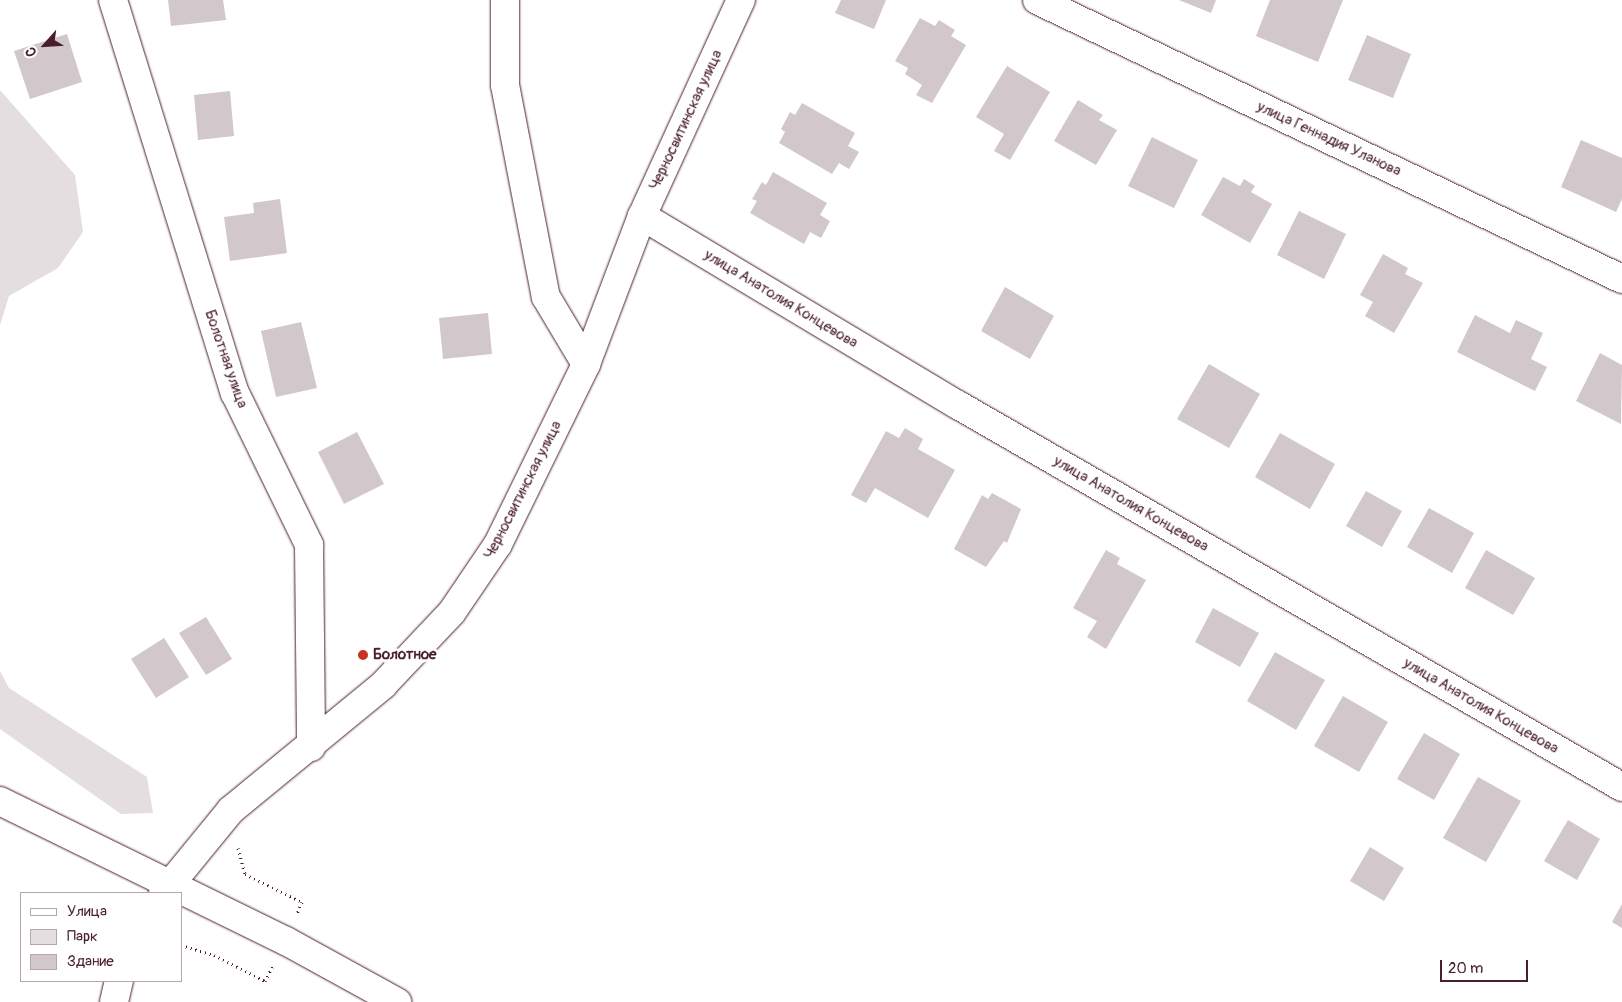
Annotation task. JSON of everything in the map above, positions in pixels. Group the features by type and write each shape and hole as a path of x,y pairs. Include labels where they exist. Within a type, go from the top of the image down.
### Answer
{"street":[{"name":"Болотная улица","path":"113,0 235,394 309,545 311,747"},
{"path":"506,0 505,86 546,297 586,364"},
{"name":"Черносвитинская улица","path":"165,889 231,810 311,747 383,685 452,612 498,544 586,364 642,216 741,0"},
{"name":"улица Геннадия Уланова","path":"1037,0 1622,279"},
{"name":"улица Анатолия Концевова","path":"642,216 958,405 1622,787"},
{"path":"0,801 165,889"},
{"path":"182,896 286,941 397,1002"},
{"path":"114,1002 119,982"}],"path":[{"path":"182,946 214,955 264,981 286,941 302,902 245,874 236,842"}],"green space":[{"path":"0,90 75,175 83,232 58,268 9,296 0,325"},
{"path":"0,671 9,688 147,777 153,813 121,814 0,729"}],"building":[{"path":"168,0 223,0 226,20 171,26"},
{"path":"841,0 886,0 874,29 835,13"},
{"path":"1179,0 1216,0 1211,13"},
{"path":"1270,0 1343,0 1318,62 1256,36"},
{"path":"920,18 935,26 939,20 955,30 951,36 966,45 932,103 916,95 922,85 905,74 908,68 895,61"},
{"path":"67,34 82,82 30,99 14,51"},
{"path":"1367,35 1411,54 1393,98 1348,80"},
{"path":"1007,66 1050,92 1010,160 994,151 1004,134 976,117"},
{"path":"230,91 234,136 198,140 194,95"},
{"path":"1078,100 1103,115 1099,120 1117,130 1096,165 1054,141"},
{"path":"802,103 855,133 848,146 859,152 849,169 839,163 832,174 779,143 785,132 781,129 790,112 795,115"},
{"path":"1152,137 1198,160 1174,208 1128,186"},
{"path":"1581,140 1622,158 1622,199 1616,212 1561,187"},
{"path":"773,172 827,203 820,215 830,221 821,238 810,232 804,244 750,213 757,201 752,199 762,182 766,185"},
{"path":"1223,177 1240,186 1244,179 1255,186 1251,192 1272,204 1250,243 1201,215"},
{"path":"280,199 287,253 230,261 224,217 254,213 253,203"},
{"path":"1299,211 1346,234 1324,279 1277,255"},
{"path":"1383,254 1408,268 1405,274 1423,283 1394,333 1365,316 1373,302 1360,295"},
{"path":"1005,287 1054,316 1030,359 981,331"},
{"path":"488,313 492,354 443,359 439,318"},
{"path":"1475,315 1510,333 1516,320 1543,333 1531,359 1547,367 1535,391 1457,352"},
{"path":"301,322 317,388 276,397 261,331"},
{"path":"1600,353 1622,365 1621,424 1576,401"},
{"path":"1209,364 1260,394 1229,448 1177,419"},
{"path":"905,428 923,439 918,449 955,470 928,518 875,488 866,503 851,495 886,431 899,438"},
{"path":"357,432 384,484 344,504 318,452"},
{"path":"1280,433 1335,464 1310,509 1255,477"},
{"path":"1366,491 1402,511 1382,547 1346,526"},
{"path":"992,493 1021,509 1007,543 1004,541 986,567 954,549 982,495 988,499"},
{"path":"1429,508 1474,533 1452,573 1407,547"},
{"path":"1106,550 1120,558 1117,564 1146,580 1106,649 1087,637 1097,621 1073,608"},
{"path":"1486,550 1535,578 1513,615 1465,588"},
{"path":"1213,608 1259,633 1240,667 1195,642"},
{"path":"206,617 232,659 206,675 179,633"},
{"path":"164,638 189,677 156,698 131,659"},
{"path":"1275,652 1325,680 1296,730 1247,701"},
{"path":"1343,696 1388,722 1359,772 1314,746"},
{"path":"1424,733 1460,754 1434,800 1397,779"},
{"path":"1478,777 1521,801 1486,862 1443,838"},
{"path":"1568,820 1600,839 1577,880 1544,861"},
{"path":"1370,847 1404,868 1384,901 1350,881"},
{"path":"1622,904 1622,928 1612,922"}],"place":[{"name":"Болотное","path":"363,655"}]}
